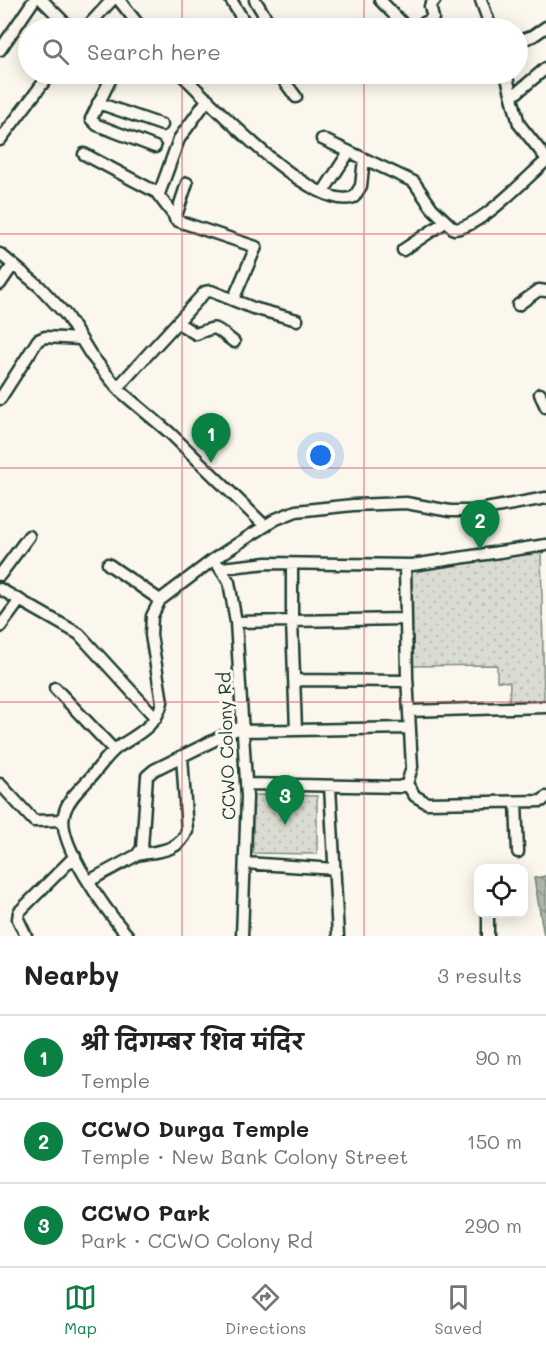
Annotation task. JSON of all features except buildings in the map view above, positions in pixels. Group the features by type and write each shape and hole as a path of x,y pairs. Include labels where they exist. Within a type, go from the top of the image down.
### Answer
{"street":[{"path":"22,18 34,0"},
{"path":"42,0 60,18"},
{"path":"95,18 112,0"},
{"path":"119,0 133,18"},
{"path":"231,0 242,18"},
{"path":"255,0 266,18"},
{"path":"380,0 397,18"},
{"path":"433,18 430,6 435,0"},
{"path":"481,0 487,18"},
{"path":"0,50 18,24"},
{"path":"528,38 546,27"},
{"path":"528,83 546,68"},
{"path":"0,140 42,84"},
{"path":"108,84 91,115 94,122 155,147"},
{"path":"192,84 285,171 306,186 343,200 358,195 364,159"},
{"path":"286,84 296,97"},
{"path":"322,139 414,182 445,222 454,229 472,222 546,159 519,124 509,84"},
{"path":"513,96 527,84"},
{"path":"159,194 179,139 208,99"},
{"path":"98,103 162,125"},
{"path":"323,192 349,152"},
{"path":"84,154 159,194 175,219 256,248 233,300"},
{"path":"175,219 187,183"},
{"path":"403,250 445,222"},
{"path":"0,254 66,315 80,339 117,388 170,433 265,526"},
{"path":"0,284 13,265"},
{"path":"518,305 539,290 546,291"},
{"path":"117,388 205,292 211,291 297,320"},
{"path":"178,323 196,334 207,328 214,328 234,342"},
{"path":"0,399 38,340 50,337 80,339"},
{"path":"540,394 546,407"},
{"path":"128,936 89,881 65,835 63,820 69,803 114,750 149,726 156,718 162,702 151,635 152,616 160,600 217,564 265,526 289,513 389,502 450,511 474,511 546,498"},
{"path":"0,575 29,536"},
{"path":"217,564 405,565 449,561 546,545"},
{"path":"108,564 160,600"},
{"name":"CCWO Colony Rd","path":"217,564 229,582 236,622 246,784 242,936"},
{"path":"292,564 291,621 296,730"},
{"path":"405,565 407,681 412,767 407,784"},
{"path":"0,589 79,634 156,718"},
{"path":"0,627 20,600"},
{"path":"236,622 406,619"},
{"path":"294,680 407,681"},
{"path":"55,687 114,750"},
{"path":"409,711 546,707"},
{"path":"137,855 144,839 147,776 243,728 296,730 410,728"},
{"path":"89,881 137,855 177,847 184,840 187,831 183,756"},
{"path":"0,784 34,821 63,820"},
{"path":"246,784 399,787 407,784"},
{"path":"407,784 415,796 427,803 542,801 546,797"},
{"path":"330,786 338,936"},
{"path":"516,802 518,852"},
{"path":"26,936 18,919 19,912 75,856"},
{"path":"245,863 334,869"},
{"path":"488,918 488,936"}],"shaded area":[{"path":"541,551 544,704 509,706 510,682 497,681 497,665 412,666 409,572"},
{"path":"252,795 317,796 317,854 253,853"}],"water":[{"path":"546,876 546,936 544,936 534,878"}],"place":[{"name":"श्री दिगम्बर शिव मंदिर","path":"211,463"},
{"name":"CCWO Durga Temple","path":"480,550"},
{"name":"CCWO Park","path":"285,825"}]}
